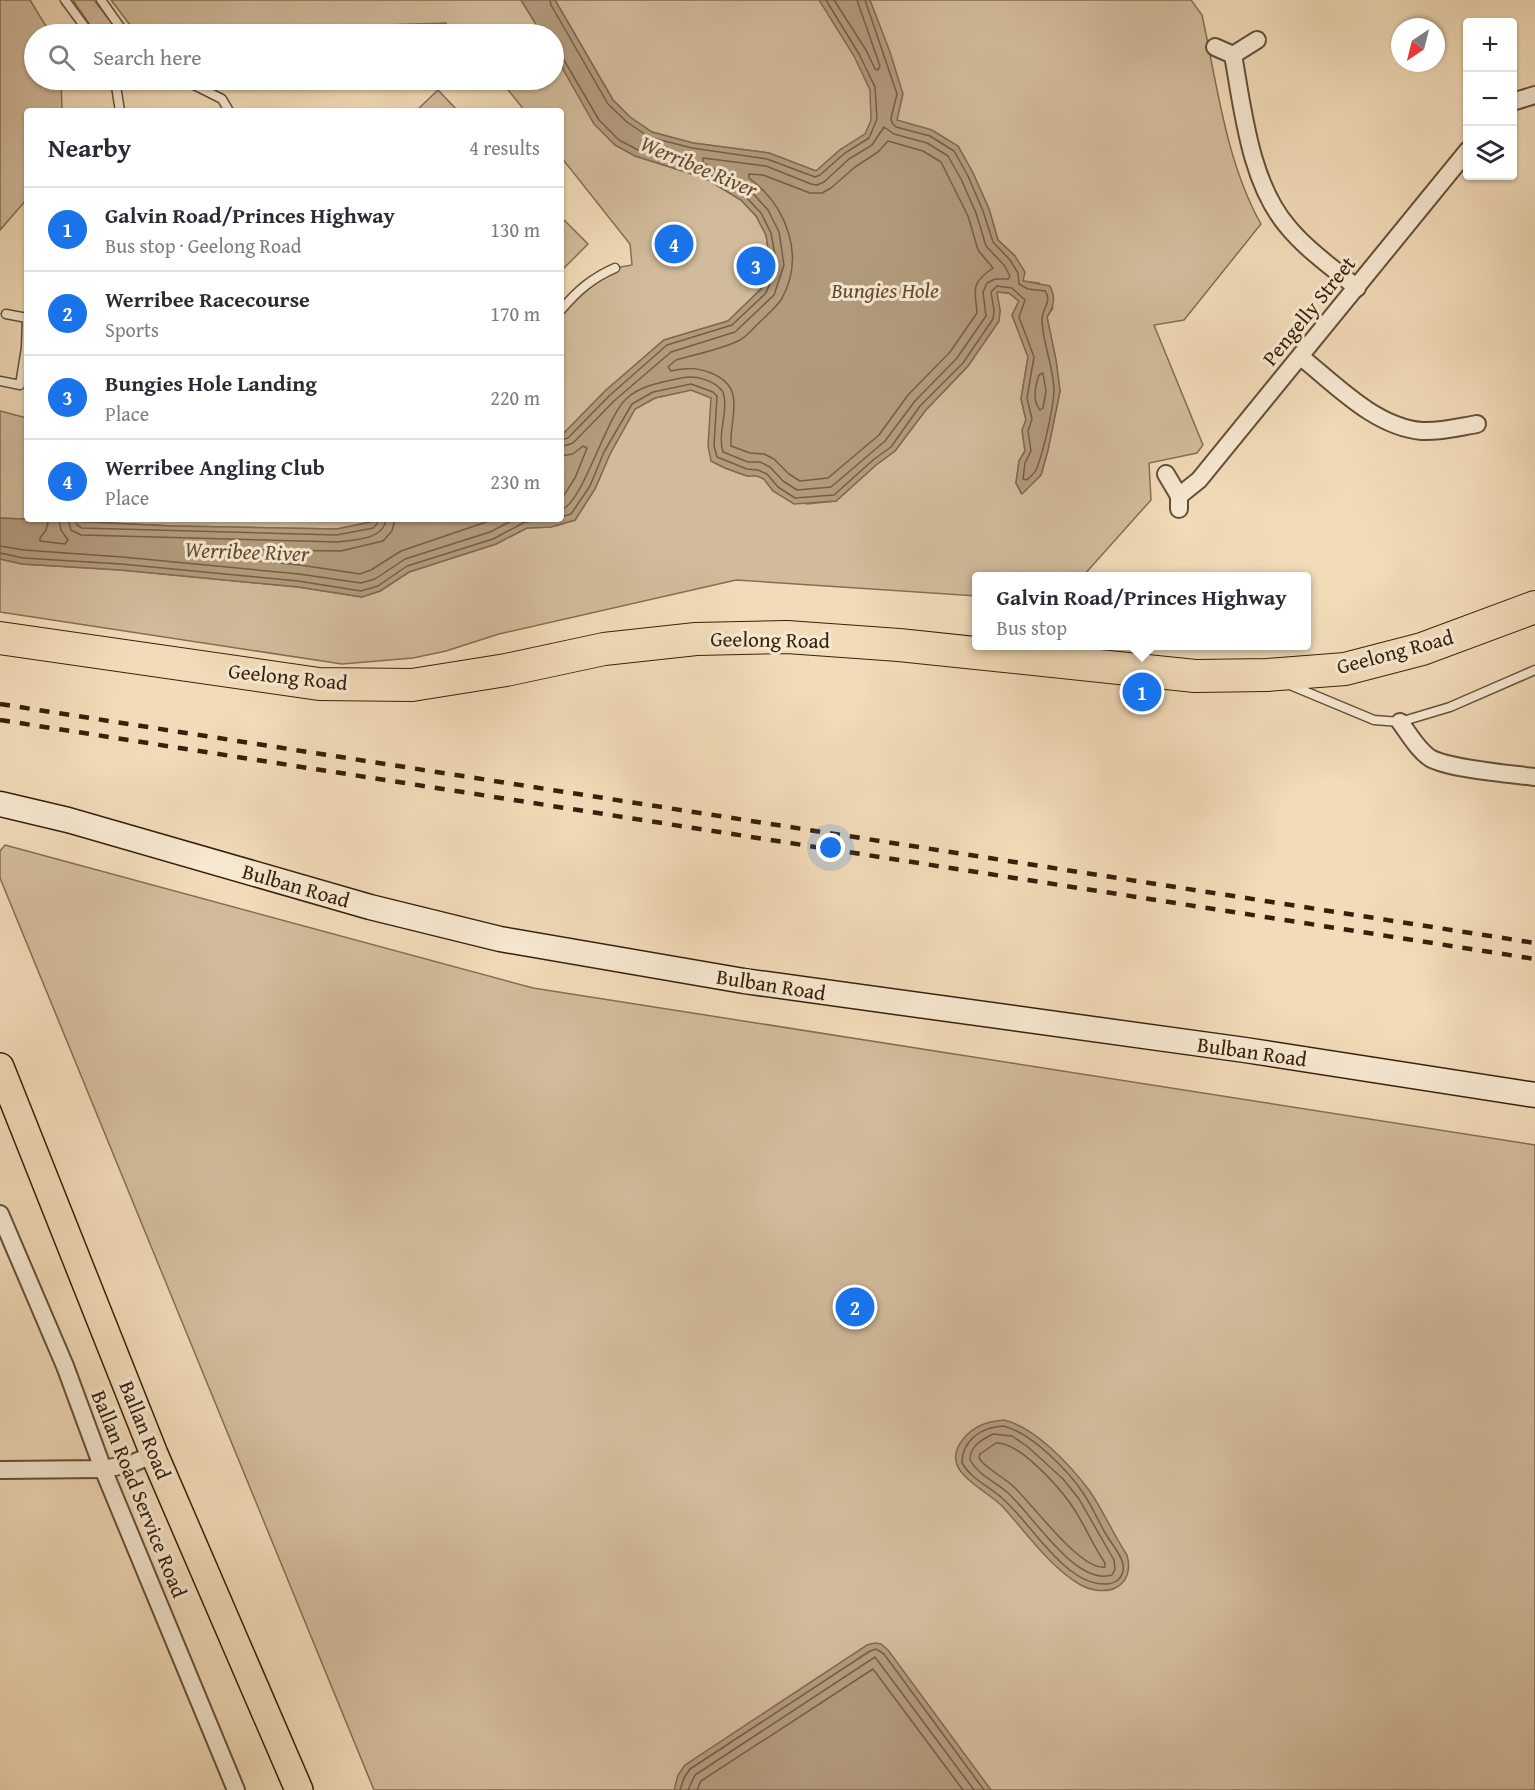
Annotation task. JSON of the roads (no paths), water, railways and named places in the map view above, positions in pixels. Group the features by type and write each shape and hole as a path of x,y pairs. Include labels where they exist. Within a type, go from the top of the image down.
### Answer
{"highway":[{"name":"Geelong Road","path":"0,638 319,684 412,685 506,670 604,649 696,639 787,637 900,645 1195,676 1268,675 1345,669 1422,649 1535,607"}],"main road":[{"name":"Ballan Road","path":"0,1067 154,1454 299,1790"}],"street":[{"path":"1233,55 1257,40"},
{"path":"1215,47 1233,55"},
{"path":"1233,55 1246,131 1253,157 1273,205 1286,225 1307,247 1357,288"},
{"path":"1517,101 1535,96"},
{"name":"Pengelly Street","path":"1166,474 1179,503 1301,357 1463,155"},
{"path":"1301,357 1378,417 1396,425 1421,431 1477,424"},
{"path":"1400,722 1430,758 1447,764 1535,777"},
{"name":"Bulban Road","path":"7,810 370,907 500,939 744,981 1245,1050 1535,1095"},
{"name":"Ballan Road Service Road","path":"0,1214 65,1366 103,1469 236,1790"},
{"path":"0,1470 103,1469 131,1464 154,1454"}],"lane":[{"path":"65,0 83,24"},
{"path":"100,0 118,24"},
{"path":"117,90 120,108"},
{"path":"204,90 222,99 227,108"},
{"path":"564,307 582,287 615,268"},
{"path":"6,314 24,318"},
{"path":"0,381 20,384 24,360"},
{"path":"1268,675 1374,720 1400,722 1450,707 1535,670"}],"water":[{"name":"Bungies Hole","path":"521,0 555,0 613,100 630,117 652,132 693,143 769,153 816,171 841,149 865,134 871,120 870,90 854,56 819,0 870,0 903,94 897,120 932,130 958,146 989,209 998,240 1015,256 1025,272 1023,281 1050,286 1052,290 1053,302 1047,317 1060,391 1041,475 1022,494 1016,483 1019,461 1025,451 1022,430 1026,420 1021,399 1028,357 1012,315 1019,301 1009,293 997,292 999,321 968,366 925,411 895,451 836,501 794,504 773,491 764,479 747,476 711,461 708,446 711,398 691,390 655,398 635,409 610,454 595,489 575,520 551,527 527,528 496,544 409,572 380,591 362,597 298,587 121,570 22,564 0,559 0,518 24,519 24,522 337,529 371,522 564,522 564,433 605,391 664,340 728,321 761,289 771,267 766,235 756,216 741,200 705,178 635,156 615,145 594,124 564,71 564,24 536,24"},
{"path":"1004,1420 1028,1430 1051,1448 1089,1490 1127,1555 1129,1566 1127,1576 1116,1588 1099,1590 1089,1588 1068,1577 1002,1506 966,1478 959,1469 956,1460 957,1450 964,1438 972,1430 982,1425"},
{"path":"881,1644 888,1650 991,1790 674,1790 678,1775 685,1765 867,1645"}],"railway":[{"path":"0,704 1535,943"},
{"path":"0,720 1535,959"}],"place":[{"name":"Werribee Angling Club","path":"674,244"},
{"name":"Bungies Hole Landing","path":"756,266"},
{"name":"Galvin Road/Princes Highway","path":"1142,692"},
{"name":"Werribee Racecourse","path":"855,1307"}],"water label":[{"name":"Werribee River","path":"699,166"},
{"name":"Werribee River","path":"247,551"}]}
